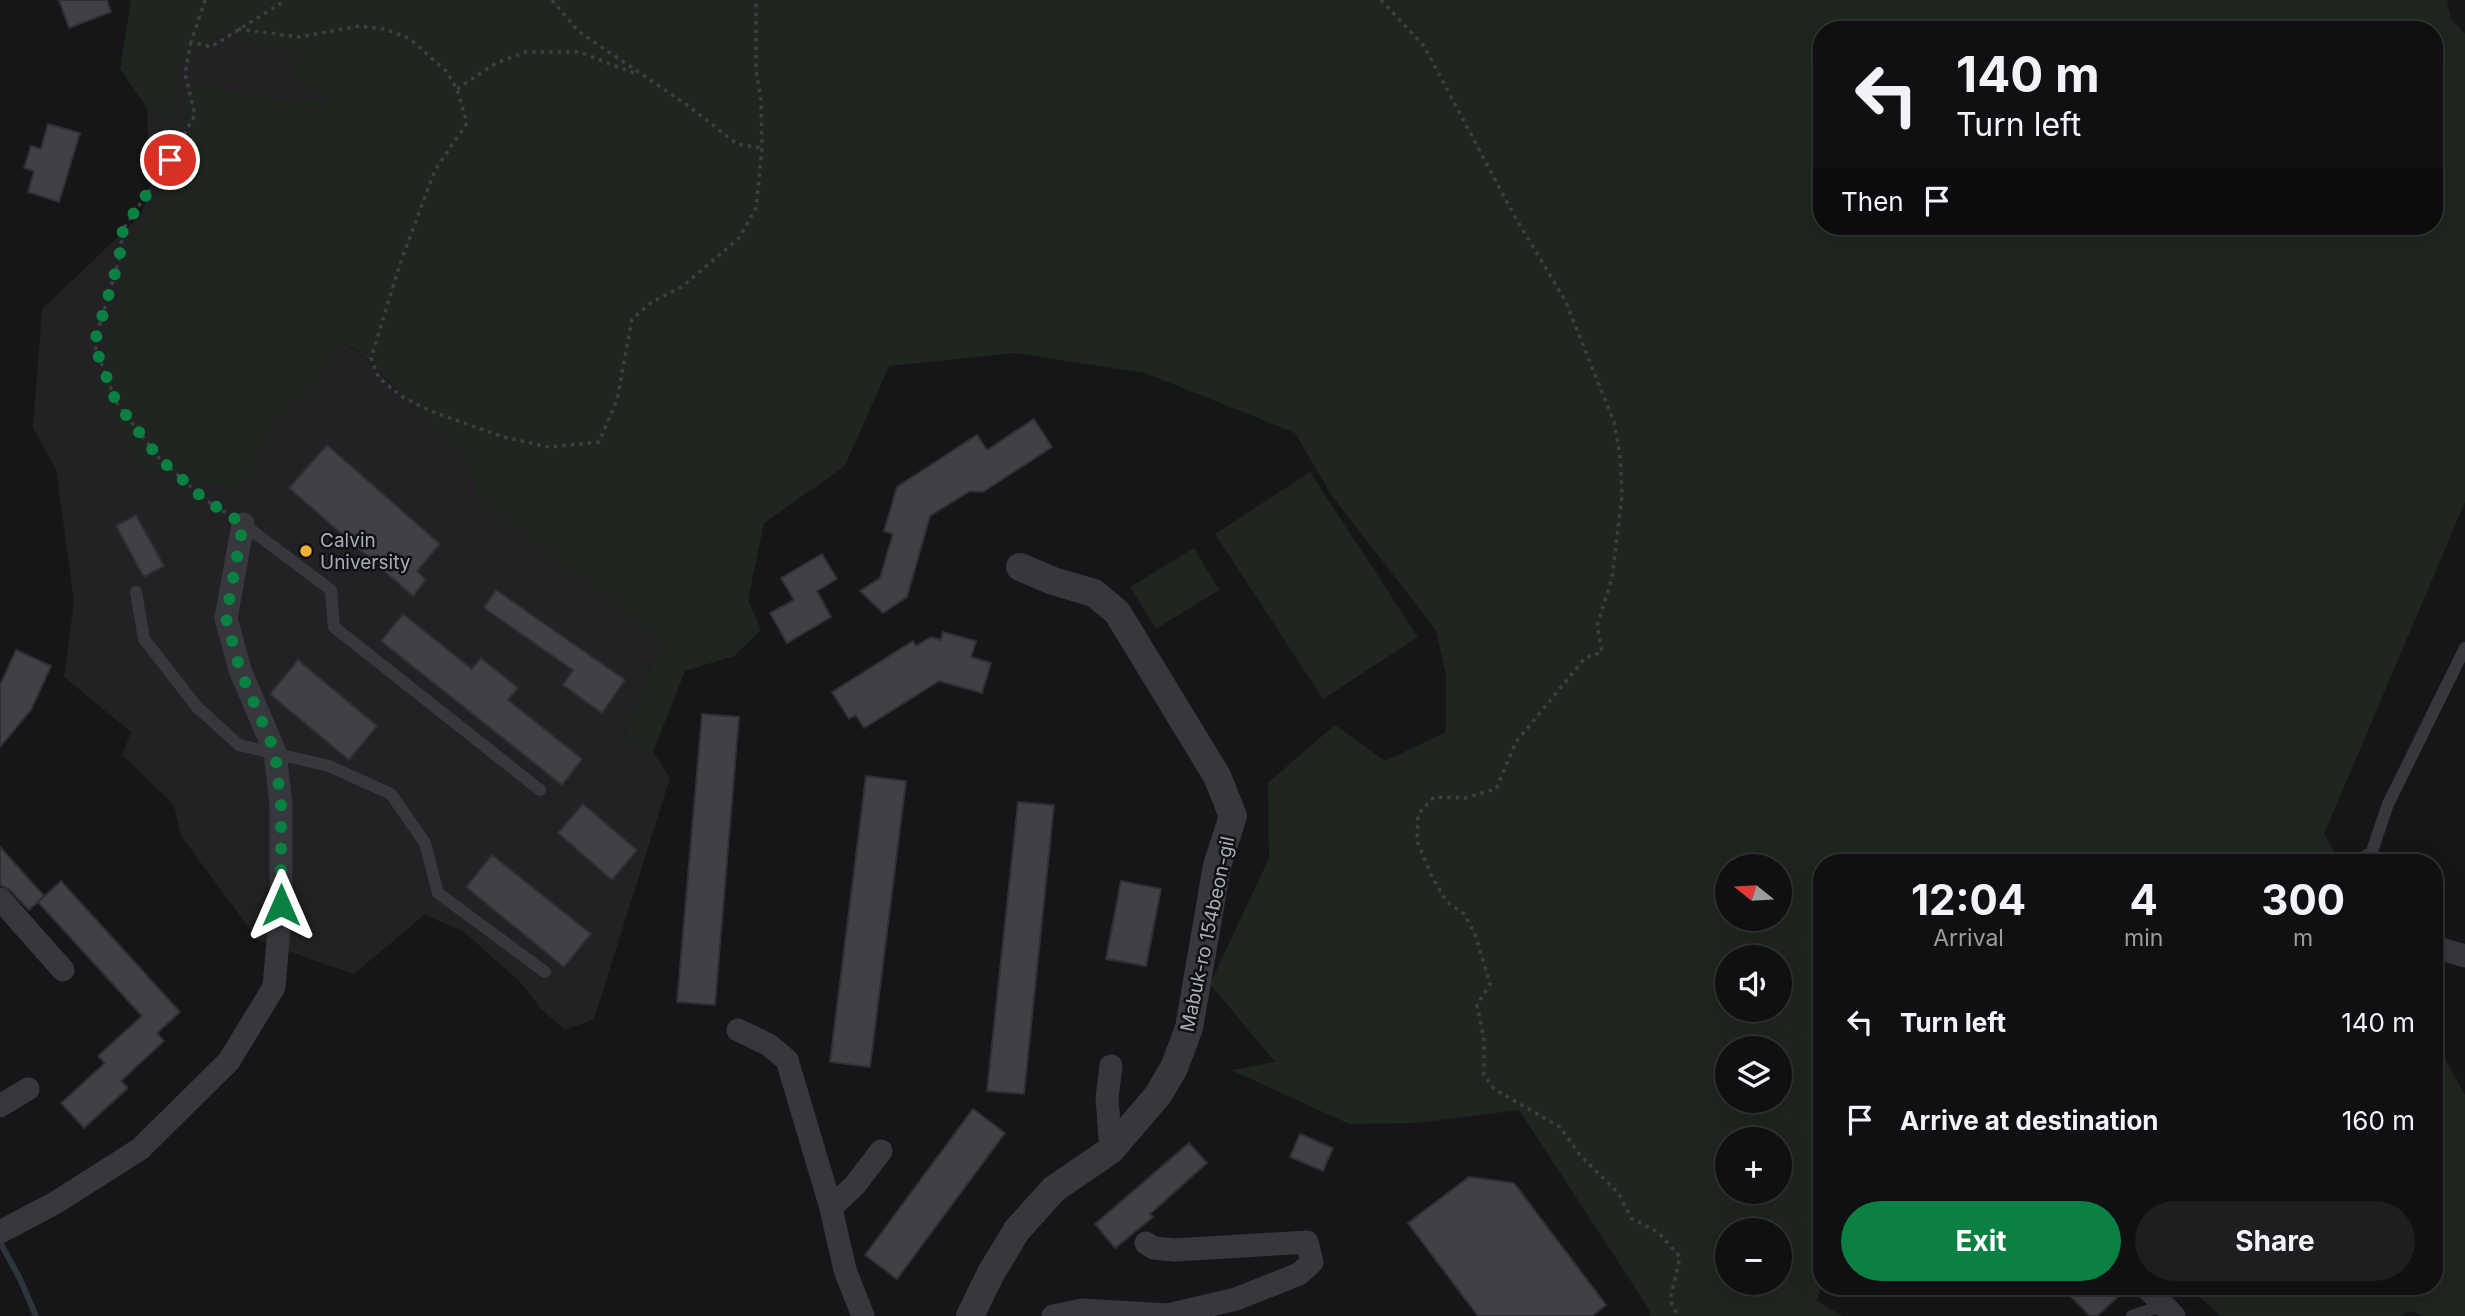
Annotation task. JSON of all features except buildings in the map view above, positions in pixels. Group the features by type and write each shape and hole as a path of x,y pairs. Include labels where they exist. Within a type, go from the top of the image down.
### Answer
{"street":[{"path":"4,1230 55,1203 140,1149 229,1061 274,987 281,905 281,805 275,752 240,670 226,618 243,524"},
{"name":"Mabuk-ro 154beon-gil","path":"970,1316 991,1273 1017,1230 1054,1189 1111,1150 1158,1095 1174,1068 1189,1028 1217,866 1233,816 1217,776 1117,612 1094,593 1053,581 1020,567"},
{"path":"0,898 63,970"},
{"path":"2443,950 2465,956"},
{"path":"738,1030 769,1045 787,1060 831,1209 845,1270 863,1316"},
{"path":"1111,1066 1107,1098 1111,1150"},
{"path":"0,1105 28,1089"},
{"path":"831,1209 855,1185 881,1151"},
{"path":"1053,1316 1082,1310 1168,1315 1236,1299 1299,1274 1312,1262 1307,1242 1175,1250 1154,1248 1146,1243"}],"lane":[{"path":"243,524 331,590 334,627 540,790"},
{"path":"136,592 144,639 197,707 239,745 329,766 390,794 425,843 438,893 545,972"},
{"path":"2372,854 2388,804 2465,648"},
{"path":"2132,1316 2162,1303"}],"path":[{"path":"205,0 191,42 185,75 195,115 170,160 123,229 119,260 94,344 116,402 159,458 204,499 243,524"},
{"path":"191,42 211,47 286,0"},
{"path":"552,0 578,31 688,104 737,144 762,148"},
{"path":"239,29 300,37 359,26 384,29 410,38 446,71 457,89 467,123 435,170 401,261 372,358 379,378 404,398 430,411 503,437 550,447 599,442 617,400 632,320 652,302 683,286 739,238 756,208 762,148 761,100 756,70 756,0"},
{"path":"1381,0 1424,46 1515,217 1565,300 1614,422 1620,456 1622,496 1612,578 1597,626 1602,652 1585,658 1516,742 1496,789 1465,798 1434,797 1418,814 1417,841 1432,877 1447,902 1464,914 1475,934 1490,984 1477,1005 1484,1040 1483,1075 1494,1089 1560,1127 1580,1155 1619,1194 1631,1218 1658,1232 1680,1257 1670,1300 1678,1316"},
{"path":"457,89 496,63 526,52 579,52 642,75"}],"shaded area":[{"path":"131,0 2447,0 2451,19 2465,34 2465,502 2324,834 2335,854 1813,854 1813,1295 1818,1295 1817,1301 1842,1316 1650,1316 1649,1309 1519,1110 1417,1123 1349,1124 1231,1070 1275,1062 1210,984 1269,858 1268,783 1335,725 1385,761 1446,732 1446,676 1436,630 1332,496 1295,433 1145,373 1015,353 889,366 845,466 764,523 748,600 761,630 734,656 685,671 653,752 623,739 661,640 479,501 471,464 357,350 339,341 321,383 272,427 246,487 182,481 137,459 115,421 103,392 100,364 121,290 126,257 170,176 178,146 190,122 185,85 299,102 332,98 297,86 297,60 229,29 180,67 171,119 147,108 120,69"},
{"name":"Calvin University","path":"229,29 298,60 385,115 339,341 357,351 471,464 479,501 661,640 623,739 653,752 670,778 594,1019 565,1030 541,1009 521,983 463,931 424,915 354,974 259,941 181,836 174,805 122,755 131,732 64,677 74,601 56,469 33,428 42,309 140,216 150,192 147,108 171,118 180,67"},
{"path":"1310,472 1418,637 1323,699 1215,534"},
{"path":"1194,548 1219,590 1156,629 1130,587"},
{"path":"2443,1055 2465,1095 2465,1316 2423,1316 2410,1311 2400,1316 2221,1316 2197,1295 2443,1295"}],"waterway":[{"path":"0,1242 36,1316"}],"place":[{"name":"Calvin University","path":"306,551"}],"route":[{"path":"170,160 123,229 119,243 119,260 94,344 116,402 159,458 204,499 243,524 226,618 240,670 275,752 281,805 281,905"}]}
